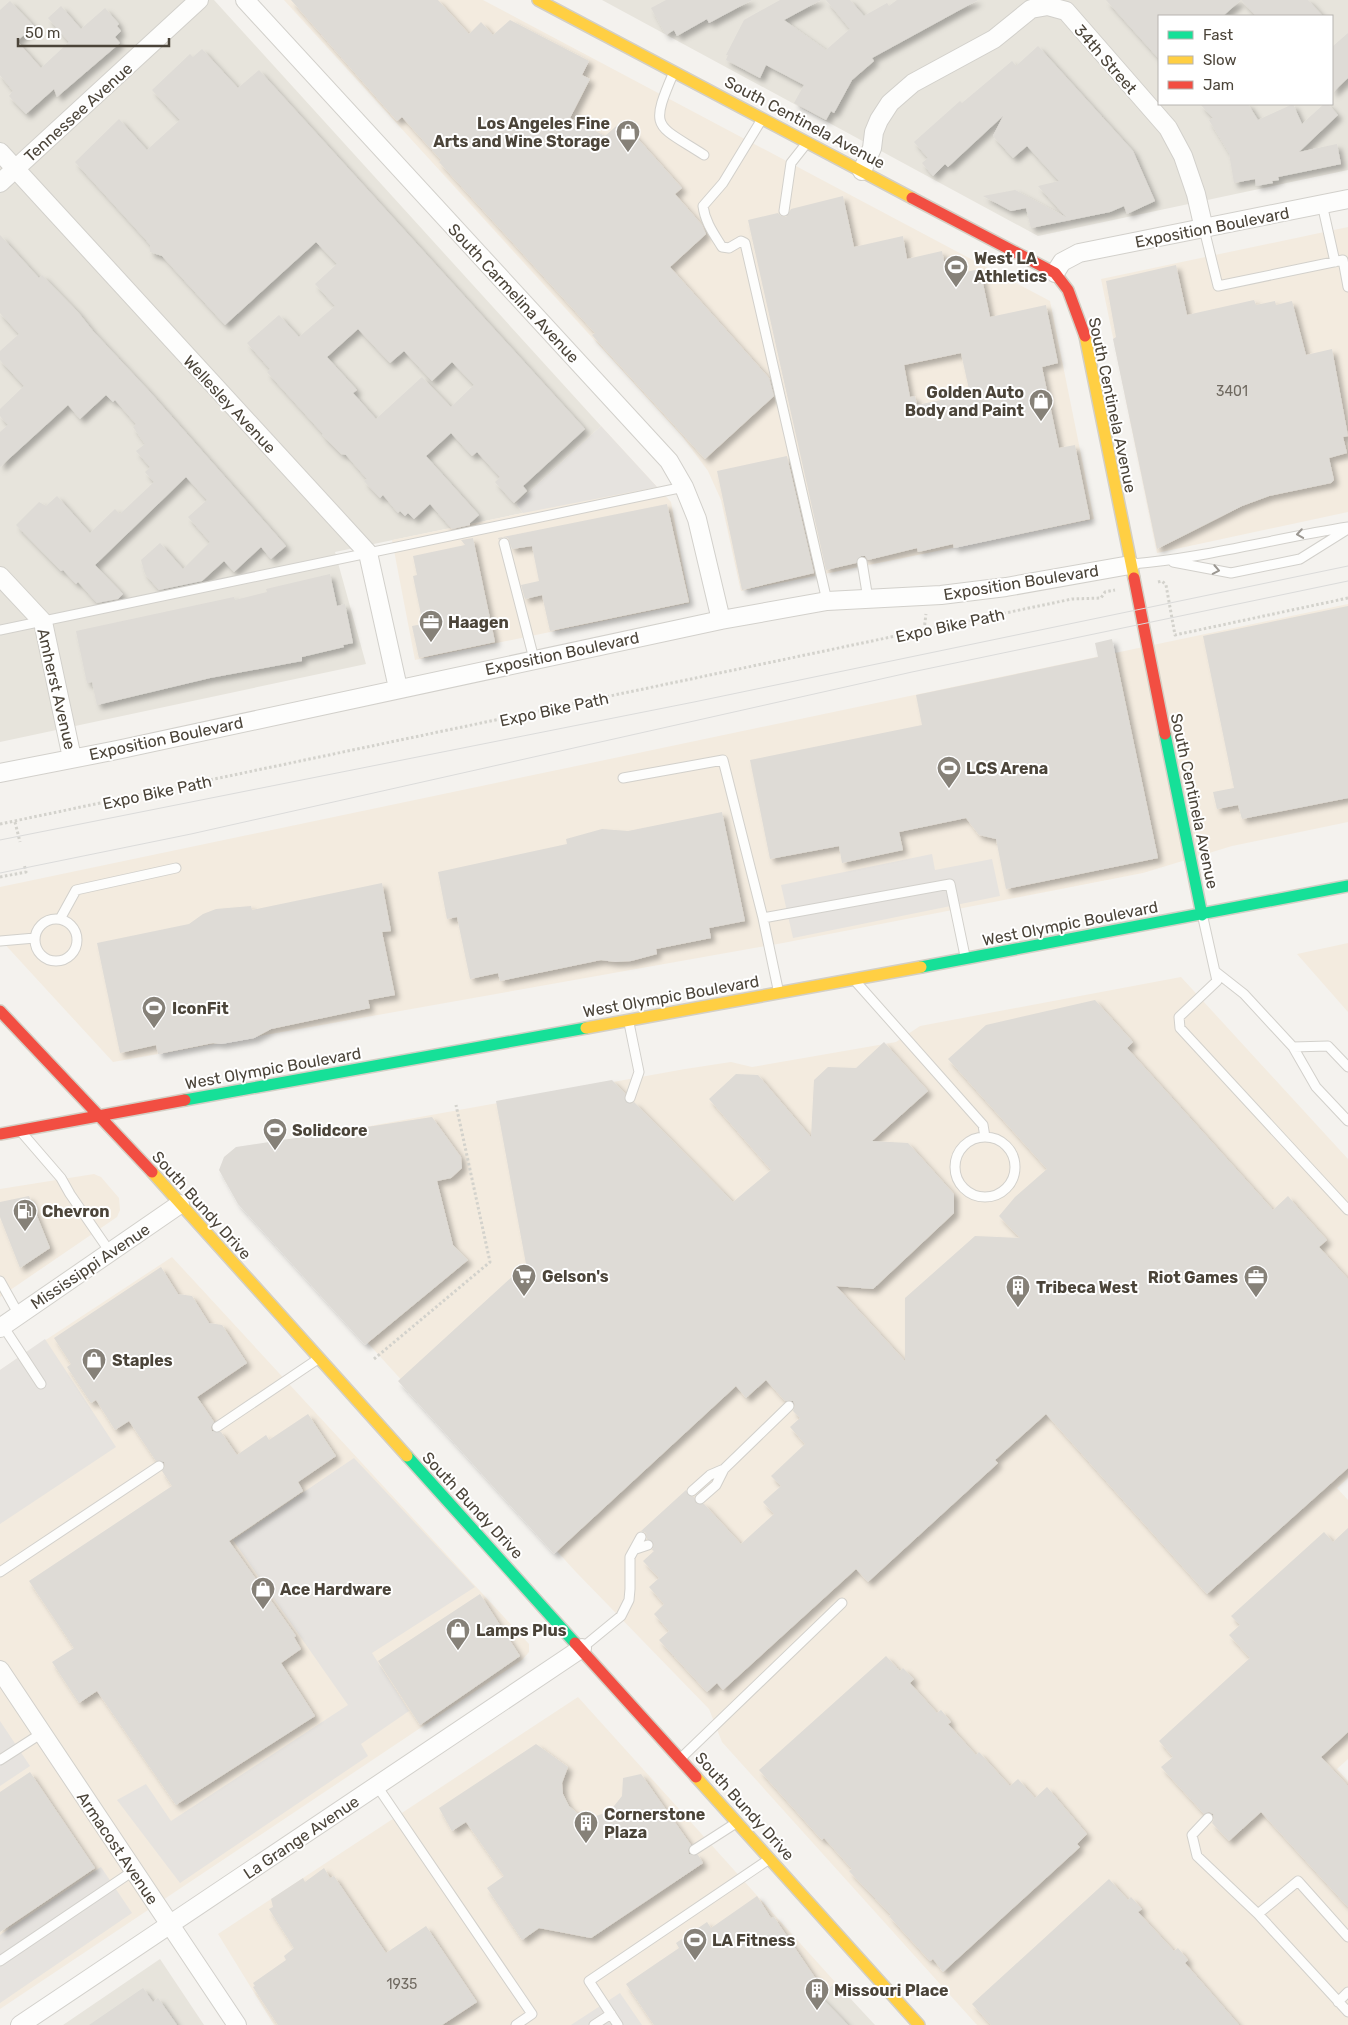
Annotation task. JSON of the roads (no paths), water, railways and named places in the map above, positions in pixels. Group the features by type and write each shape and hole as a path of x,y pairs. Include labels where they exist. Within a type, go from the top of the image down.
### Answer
{"main road":[{"name":"South Centinela Avenue","path":"547,2 1055,273 1068,290 1084,332 1202,915"},
{"name":"West Olympic Boulevard","path":"0,1134 966,959 1348,886"},
{"name":"South Bundy Drive","path":"2,1017 101,1116 582,1648 919,2025"}],"street":[{"name":"Tennessee Avenue","path":"0,183 200,0"},
{"name":"South Carmelina Avenue","path":"246,0 669,461 684,487 697,519 721,620"},
{"name":"34th Street","path":"862,171 872,148 874,132 890,103 913,83 994,39 1031,9 1048,6 1066,11 1168,128 1183,156 1196,194 1204,230"},
{"name":"Wellesley Avenue","path":"0,152 368,553"},
{"name":"Exposition Boulevard","path":"1055,273 1062,262 1079,253 1204,230 1348,199"},
{"path":"368,553 398,688"},
{"name":"Exposition Boulevard","path":"0,773 721,620 827,602 941,595 1006,588 1130,564"},
{"name":"Amherst Avenue","path":"0,576 43,622 72,758"},
{"name":"Mississippi Avenue","path":"2,1327 180,1204"},
{"name":"La Grange Avenue","path":"20,2025 582,1648"},
{"name":"Armacost Avenue","path":"0,1670 237,2025"}],"lane":[{"path":"674,71 661,101 658,116 662,127 704,155"},
{"path":"762,118 723,183 703,206 708,225 722,247 729,248 740,241 745,243 827,602"},
{"path":"784,211 791,163 808,142"},
{"path":"1322,204 1335,262"},
{"path":"1204,230 1218,286 1342,260 1348,287"},
{"path":"0,630 684,487"},
{"path":"1130,564 1168,561 1294,535 1348,528"},
{"path":"1168,561 1231,574 1300,559 1348,528"},
{"path":"504,543 534,659"},
{"path":"862,562 868,599"},
{"path":"623,778 723,760 763,918 779,993"},
{"path":"60,919 76,890 176,868"},
{"path":"763,918 950,884 966,959"},
{"path":"1202,915 1217,981 1179,1017 1180,1028 1348,1210"},
{"path":"53,919 60,919 67,922 76,933 76,946 68,957 55,961 43,956 38,951 35,938 40,926 53,919"},
{"path":"0,940 35,938"},
{"path":"1216,972 1244,994 1293,1047 1316,1087 1348,1121"},
{"path":"853,979 983,1125 985,1137"},
{"path":"628,1020 639,1072 630,1098"},
{"path":"1293,1047 1328,1046 1348,1067"},
{"path":"20,1130 61,1178 110,1252"},
{"path":"985,1137 995,1139 1004,1144 1014,1160 1012,1180 1002,1191 988,1196 978,1196 969,1192 957,1178 955,1168 960,1150 967,1143 985,1137"},
{"path":"0,1281 19,1315"},
{"path":"2,1327 41,1384"},
{"path":"217,1427 319,1358"},
{"path":"700,1500 716,1485 724,1469 789,1406"},
{"path":"0,1572 159,1466"},
{"path":"692,1492 710,1475 724,1469"},
{"path":"582,1648 621,1616 629,1600 630,1557 636,1550 641,1538"},
{"path":"636,1550 648,1545"},
{"path":"681,1759 842,1603"},
{"path":"0,1760 42,1733"},
{"path":"377,1786 532,2014 516,2025"},
{"path":"1208,1818 1192,1835 1197,1856 1258,1914 1348,2012"},
{"path":"694,1850 737,1822"},
{"path":"618,2025 589,1981 770,1858"},
{"path":"0,1961 133,1870"},
{"path":"1258,1914 1298,1881 1348,1937"},
{"path":"1338,2002 1348,1992"},
{"path":"594,2025 611,2014"}],"tram line":[{"path":"0,840 694,702 1348,566"},
{"path":"0,873 191,834 912,672 1348,581"}],"place":[{"name":"Los Angeles Fine Arts and Wine Storage","path":"628,153"},
{"name":"West LA Athletics","path":"956,288"},
{"name":"Golden Auto Body and Paint","path":"1041,422"},
{"name":"Haagen","path":"431,643"},
{"name":"LCS Arena","path":"949,789"},
{"name":"IconFit","path":"154,1029"},
{"name":"Solidcore","path":"275,1151"},
{"name":"Chevron","path":"25,1232"},
{"name":"Gelson's","path":"524,1297"},
{"name":"Riot Games","path":"1256,1298"},
{"name":"Tribeca West","path":"1018,1308"},
{"name":"Staples","path":"94,1381"},
{"name":"Ace Hardware","path":"263,1610"},
{"name":"Lamps Plus","path":"458,1651"},
{"name":"Cornerstone Plaza","path":"586,1844"},
{"name":"LA Fitness","path":"695,1961"},
{"name":"Missouri Place","path":"817,2011"}]}
